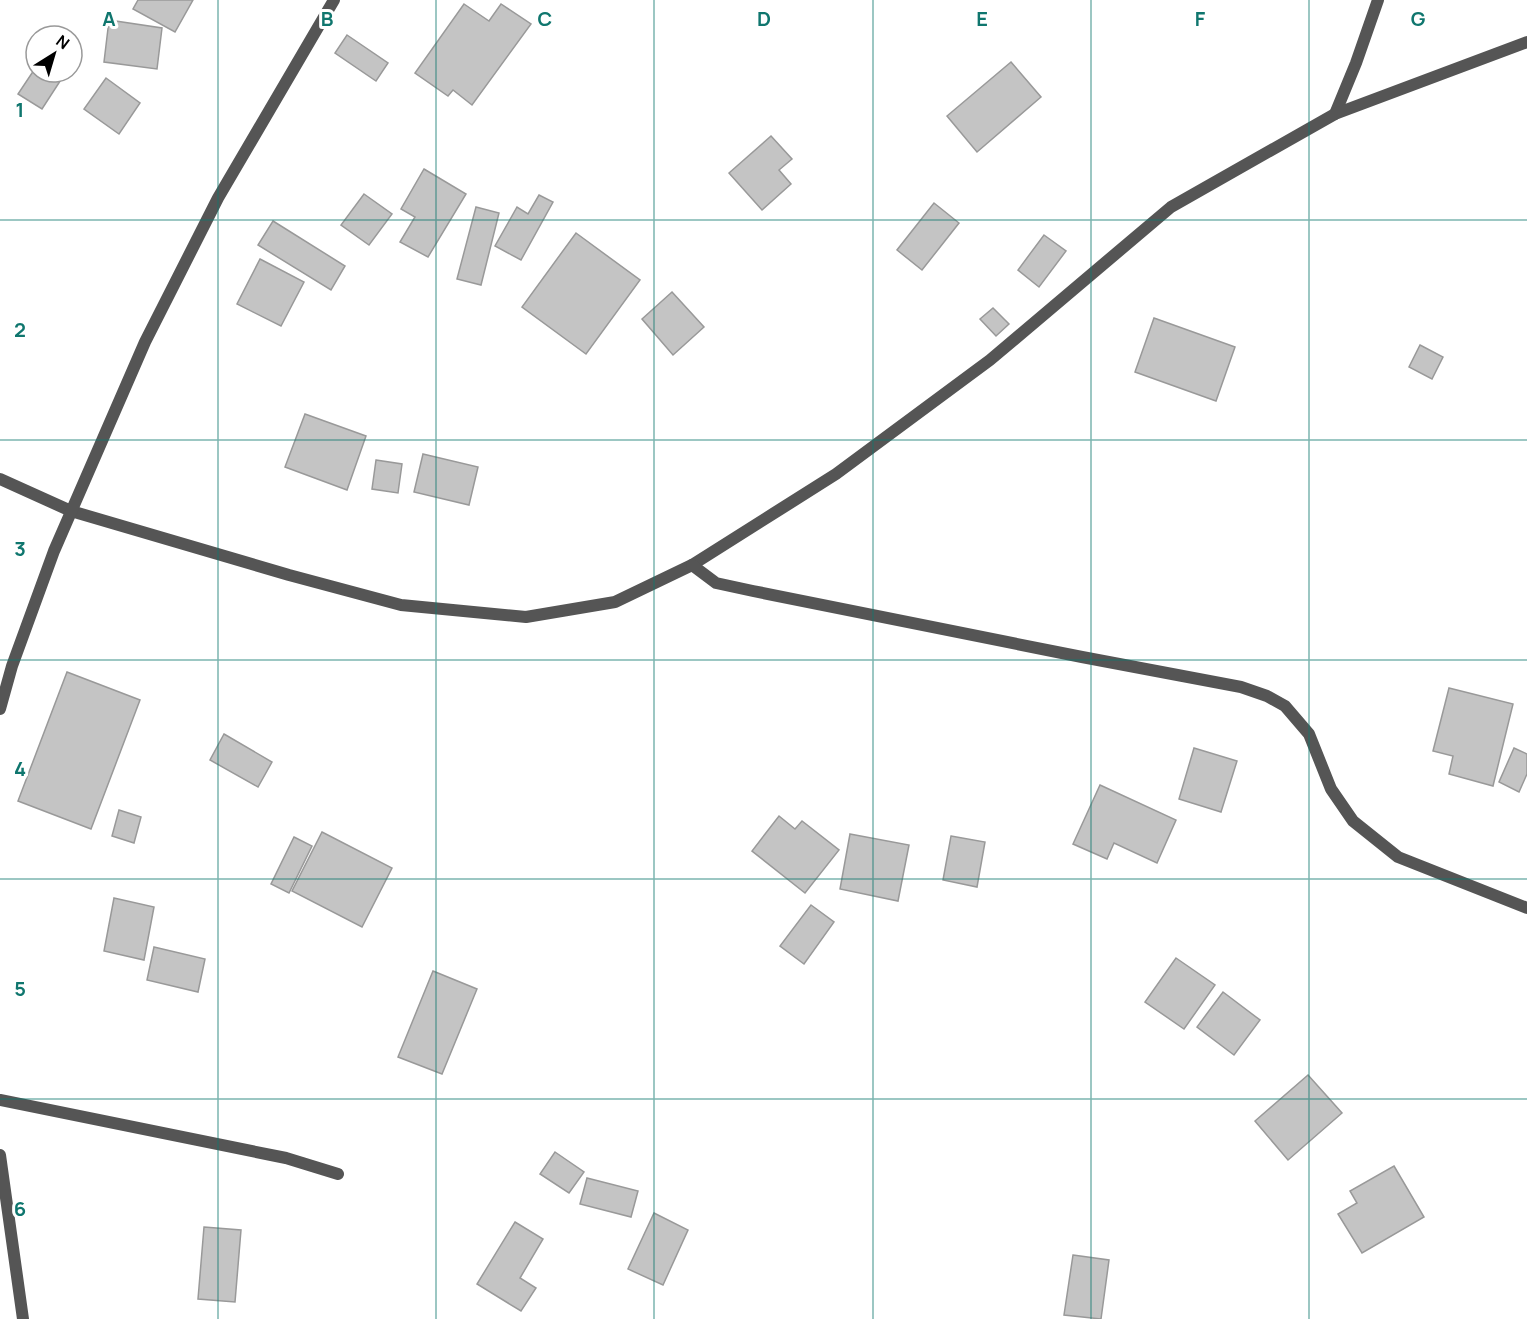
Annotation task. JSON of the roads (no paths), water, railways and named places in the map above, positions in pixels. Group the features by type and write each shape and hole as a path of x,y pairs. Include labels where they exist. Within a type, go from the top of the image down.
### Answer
{"street":[{"path":"0,709 12,666 46,572 145,342 218,198 334,0"},
{"path":"1335,114 1378,0"},
{"path":"0,479 71,511 289,575 401,605 526,617 615,602 692,565 836,474 990,360 1170,207 1335,114 1527,42"},
{"path":"692,565 716,583 1241,687 1267,696 1285,706 1309,734 1331,789 1353,821 1398,857 1527,908"},
{"path":"0,1100 286,1158 338,1174"},
{"path":"0,1155 23,1319"}]}
